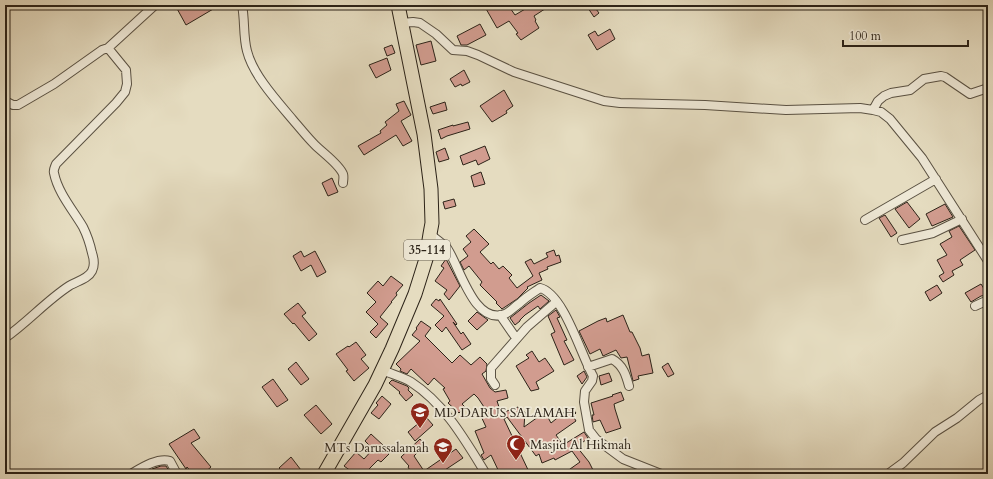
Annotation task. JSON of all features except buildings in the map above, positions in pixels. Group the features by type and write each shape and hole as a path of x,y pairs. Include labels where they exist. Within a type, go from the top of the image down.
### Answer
{"main road":[{"name":"35-114","path":"324,474 382,370 415,294 426,259 432,223 432,200 424,134 398,5"}],"street":[{"path":"7,102 18,105 54,84 102,50 108,48 155,5"},
{"path":"242,5 244,14 244,39 247,52 255,68 271,94 314,144 340,170 343,184"},
{"path":"402,23 420,23 436,34 453,50 467,51 514,72 604,101 620,103 705,105 786,110 845,108 873,110 885,114 912,146 936,179 988,261"},
{"path":"5,338 47,302 71,285 87,277 93,269 94,262 91,247 84,228 61,190 54,173 54,169 56,164 125,92 128,84 126,70 108,48"},
{"path":"873,110 880,98 891,93 910,90 924,79 941,76 945,77 970,94 988,88"},
{"path":"865,220 936,179"},
{"path":"902,240 933,233 962,219"},
{"path":"430,234 441,242 447,249 471,296 486,312 495,316 506,313 540,288 548,291 572,327 593,376 592,381 585,391 584,402 589,430 596,439 623,459 661,474"},
{"path":"975,306 988,300"},
{"path":"495,385 491,379 491,368 516,338 556,302"},
{"path":"500,315 516,338"},
{"path":"588,367 612,359 621,365 629,386"},
{"path":"382,370 410,381 435,402 464,438 486,474"},
{"path":"888,474 903,463 935,432 988,395"},
{"path":"131,474 158,461 166,459 170,461 177,474"}],"place":[{"name":"MD DARUS SALAMAH","path":"420,429"},
{"name":"Masjid Al Hikmah","path":"516,461"},
{"name":"MTs Darussalamah","path":"443,464"}]}
